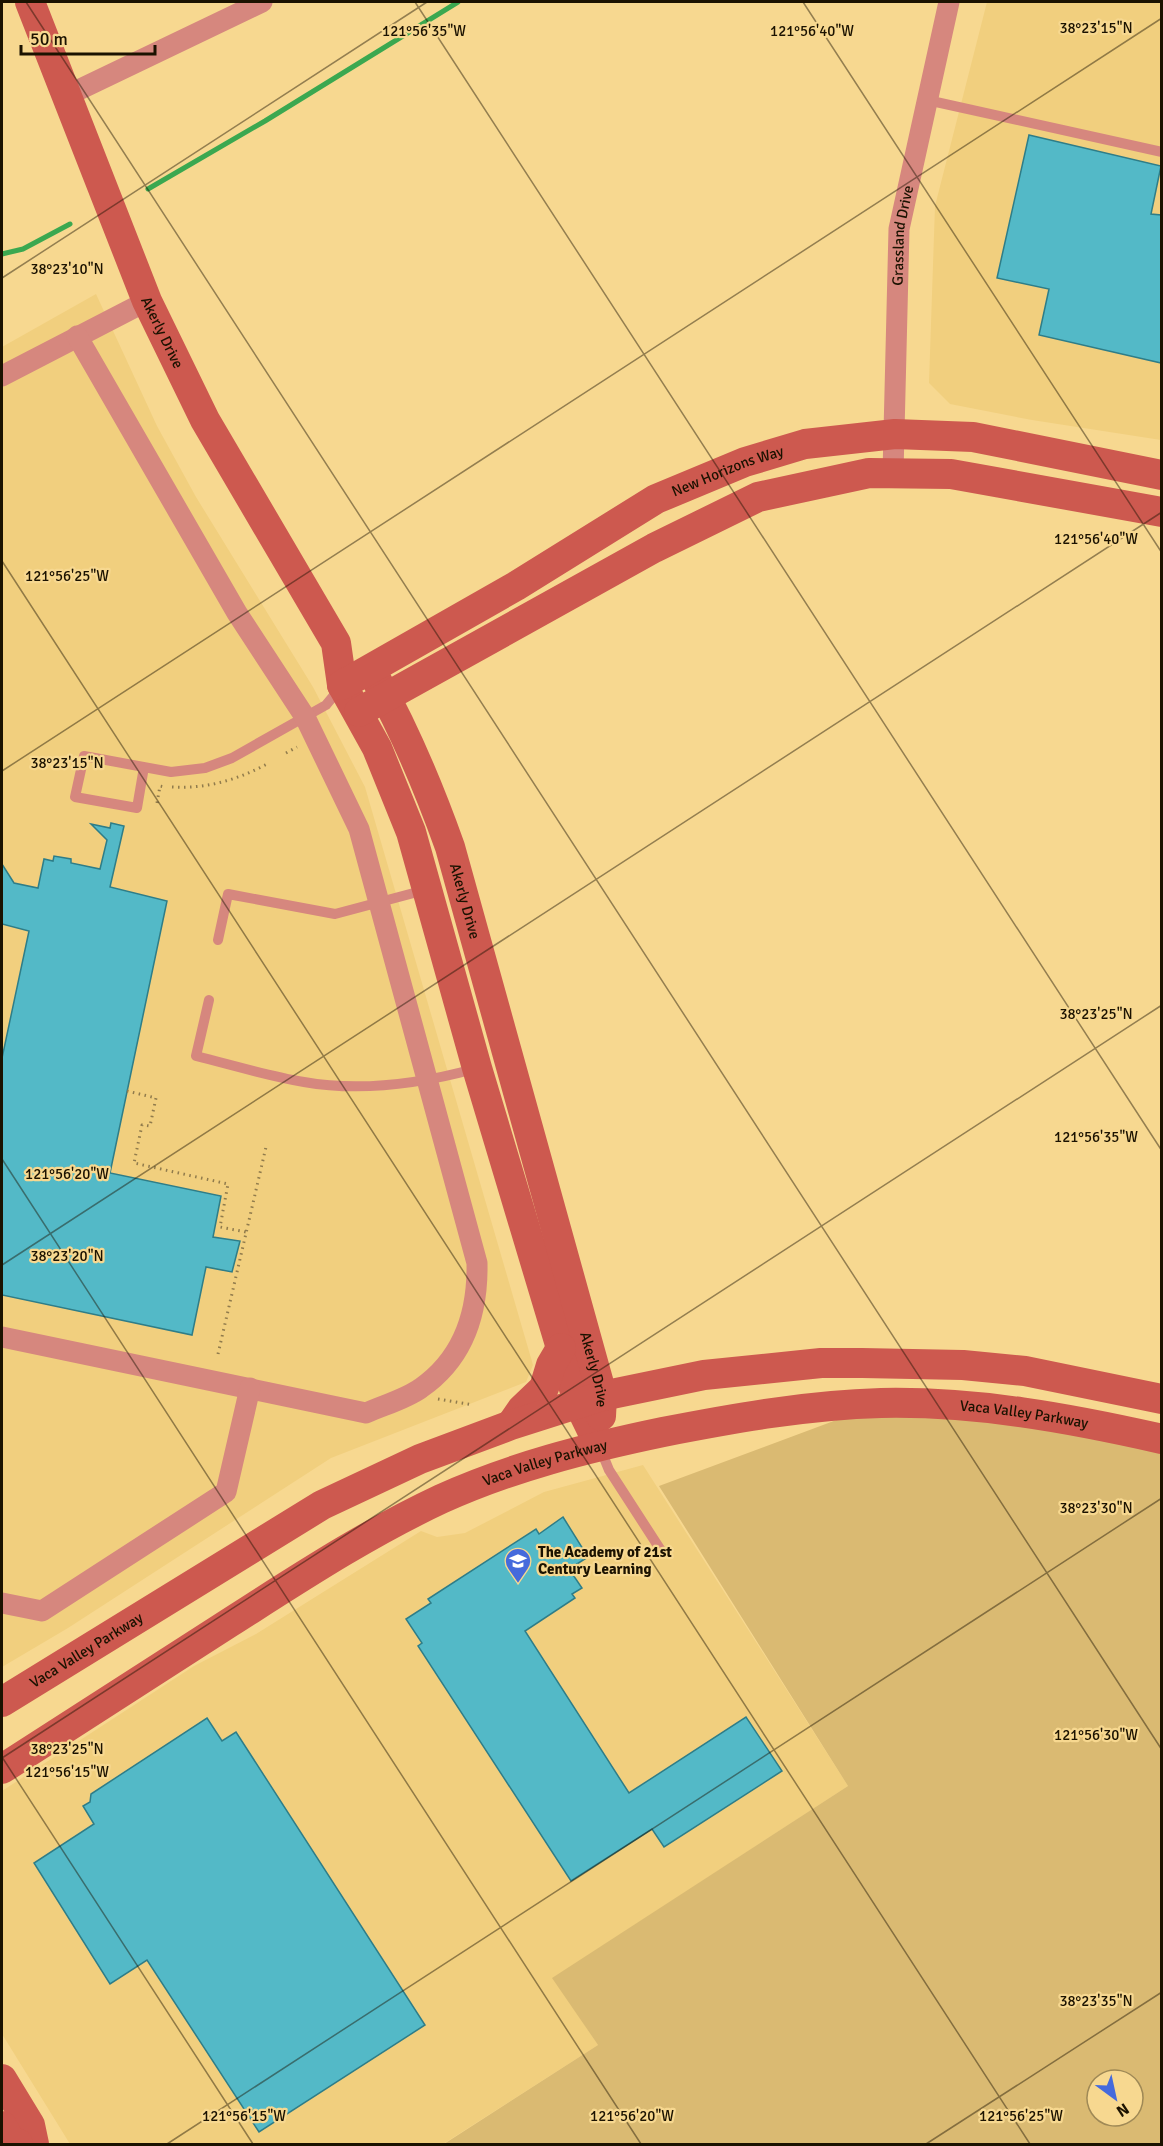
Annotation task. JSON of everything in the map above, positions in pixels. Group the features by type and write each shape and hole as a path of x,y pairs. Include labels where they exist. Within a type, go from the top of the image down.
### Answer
{"street":[{"name":"Akerly Drive","path":"30,2 147,301 205,420 336,644 370,668 425,777 450,847 591,1400 599,1445"},
{"path":"68,95 262,2"},
{"name":"Grassland Drive","path":"893,473 899,229 949,2"},
{"path":"2,376 147,301"},
{"path":"2,1337 366,1413 420,1389 450,1363 466,1336 477,1294 477,1263 359,829 305,717 237,613 77,336"},
{"name":"New Horizons Way","path":"335,694 370,668 516,586 656,498 746,462 805,444 895,434 974,437 1161,475"},
{"path":"359,712 654,548 758,497 869,473 951,474 1161,512"},
{"name":"Akerly Drive","path":"336,644 335,694 359,712 397,795 428,889 477,1068 561,1348 591,1400"},
{"path":"511,1425 522,1409 535,1400 544,1388 551,1365 561,1348"},
{"name":"Vaca Valley Parkway","path":"2,1702 322,1505 420,1459 511,1425 591,1400 704,1375 821,1363 963,1365 1025,1371 1161,1399"},
{"path":"2,1603 42,1611 226,1492 250,1388"},
{"name":"Vaca Valley Parkway","path":"2,1769 338,1553 396,1522 494,1476 599,1445 713,1422 817,1407 882,1403 1011,1410 1080,1420 1161,1439"},
{"path":"2,2079 30,2125 34,2145"},
{"path":"2,2126 10,2140 18,2145"}],"lane":[{"path":"927,100 1161,152"},
{"path":"144,767 137,808 75,797 84,756 144,767 171,772 205,768 232,758 305,717 335,694"},
{"path":"218,940 228,894 335,914 381,904 428,889"},
{"path":"209,1000 196,1056 305,1082 382,1086 429,1081 477,1068"},
{"path":"599,1445 609,1470 662,1552"}],"path":[{"path":"127,1091 156,1098 150,1126 142,1125 134,1163 228,1184 220,1227 246,1232"},
{"path":"218,1354 266,1147"},
{"path":"428,1397 473,1405"}],"shaded area":[{"path":"987,2 1161,2 1161,440 1032,420 950,404 929,383 935,206"},
{"path":"96,294 157,426 196,497 313,687 365,787 533,1365 526,1382 331,1458 68,1628 2,1667 2,347"},
{"path":"882,1403 1161,1439 1161,2144 444,2144 598,2045 552,1978 848,1786 659,1486"},
{"path":"643,1465 848,1786 553,1978 598,2045 443,2144 70,2144 2,2034 2,1791 194,1666 256,1634 421,1531 437,1537 465,1533 544,1492"}],"building":[{"path":"1029,135 1161,166 1151,214 1161,215 1161,363 1039,335 1049,289 997,278"},
{"path":"111,823 124,826 110,887 167,901 110,1173 221,1196 213,1237 240,1241 232,1272 206,1267 192,1335 2,1295 2,1058 29,931 2,924 2,864 14,883 38,888 44,859 53,861 54,856 71,859 71,863 100,869 107,840 91,824 110,828"},
{"path":"563,1517 588,1557 569,1569 582,1588 572,1594 575,1598 525,1631 629,1793 746,1717 782,1771 664,1847 652,1829 571,1881 418,1646 422,1643 406,1619 431,1603 428,1599 536,1529 539,1534"},
{"path":"207,1718 222,1741 236,1732 425,2025 259,2132 147,1960 110,1984 34,1863 94,1824 83,1806 90,1802 91,1794"}],"waterway":[{"path":"148,189 265,121 458,2"},
{"path":"2,254 23,249 70,224"}],"place":[{"name":"The Academy of 21st Century Learning","path":"518,1584"}]}
